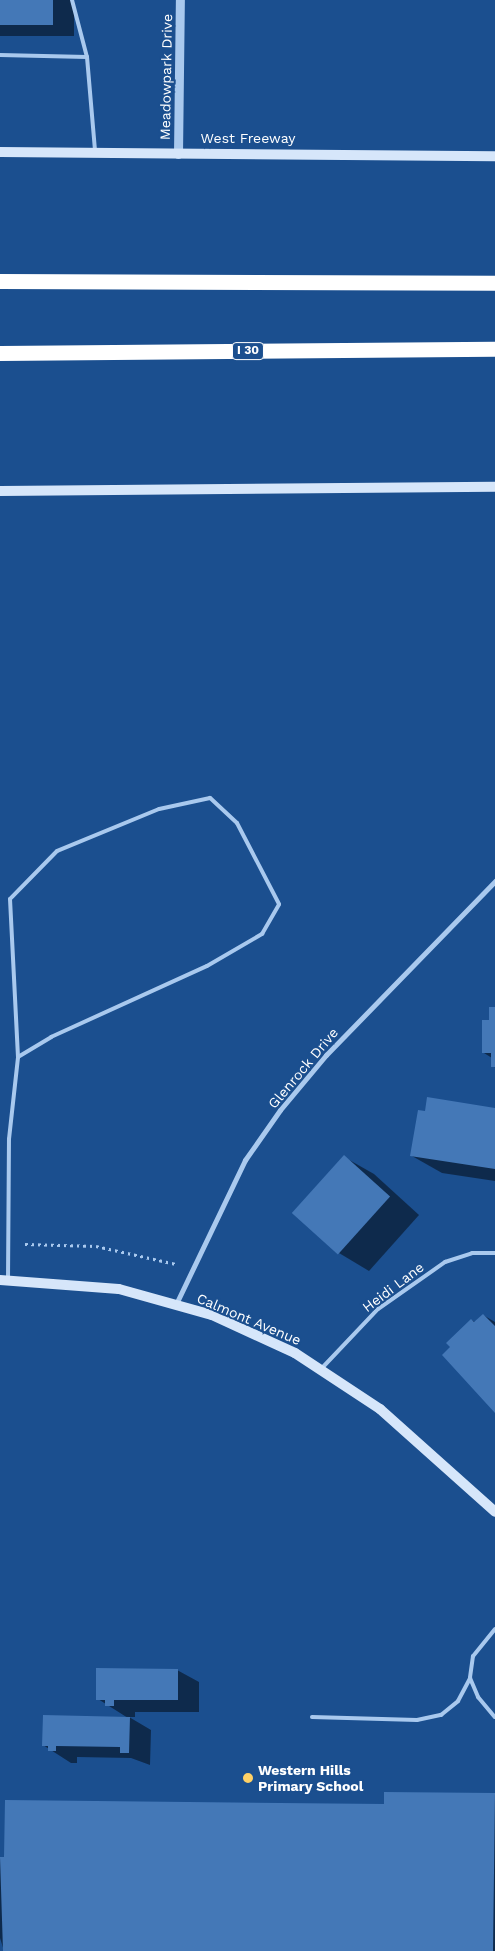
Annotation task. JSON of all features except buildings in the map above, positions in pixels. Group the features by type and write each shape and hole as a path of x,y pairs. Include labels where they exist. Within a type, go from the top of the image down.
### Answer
{"highway":[{"path":"0,281 495,283"},
{"name":"I 30","path":"0,353 495,350"}],"main road":[{"name":"West Freeway","path":"0,152 495,156"},
{"path":"0,491 495,487"},
{"name":"Calmont Avenue","path":"4,1280 119,1289 212,1315 321,1370 380,1409 495,1512"}],"street":[{"name":"Meadowpark Drive","path":"178,154 180,0"},
{"name":"Glenrock Drive","path":"176,1304 246,1160 280,1110 326,1055 495,881"}],"lane":[{"path":"72,0 87,57 95,153"},
{"path":"0,55 87,57"},
{"path":"4,1280 18,1057 10,899 57,851 159,809 210,798 237,823 279,904 262,934 207,966 51,1037 18,1057"},
{"name":"Heidi Lane","path":"321,1370 378,1309 445,1262 472,1253 495,1253"},
{"path":"312,1717 417,1720 441,1715 458,1701 470,1678 473,1656 495,1629"},
{"path":"470,1678 478,1697 495,1717"}],"path":[{"path":"7,1244 96,1246 192,1268"}],"place":[{"name":"Western Hills Primary School","path":"248,1778"}]}
